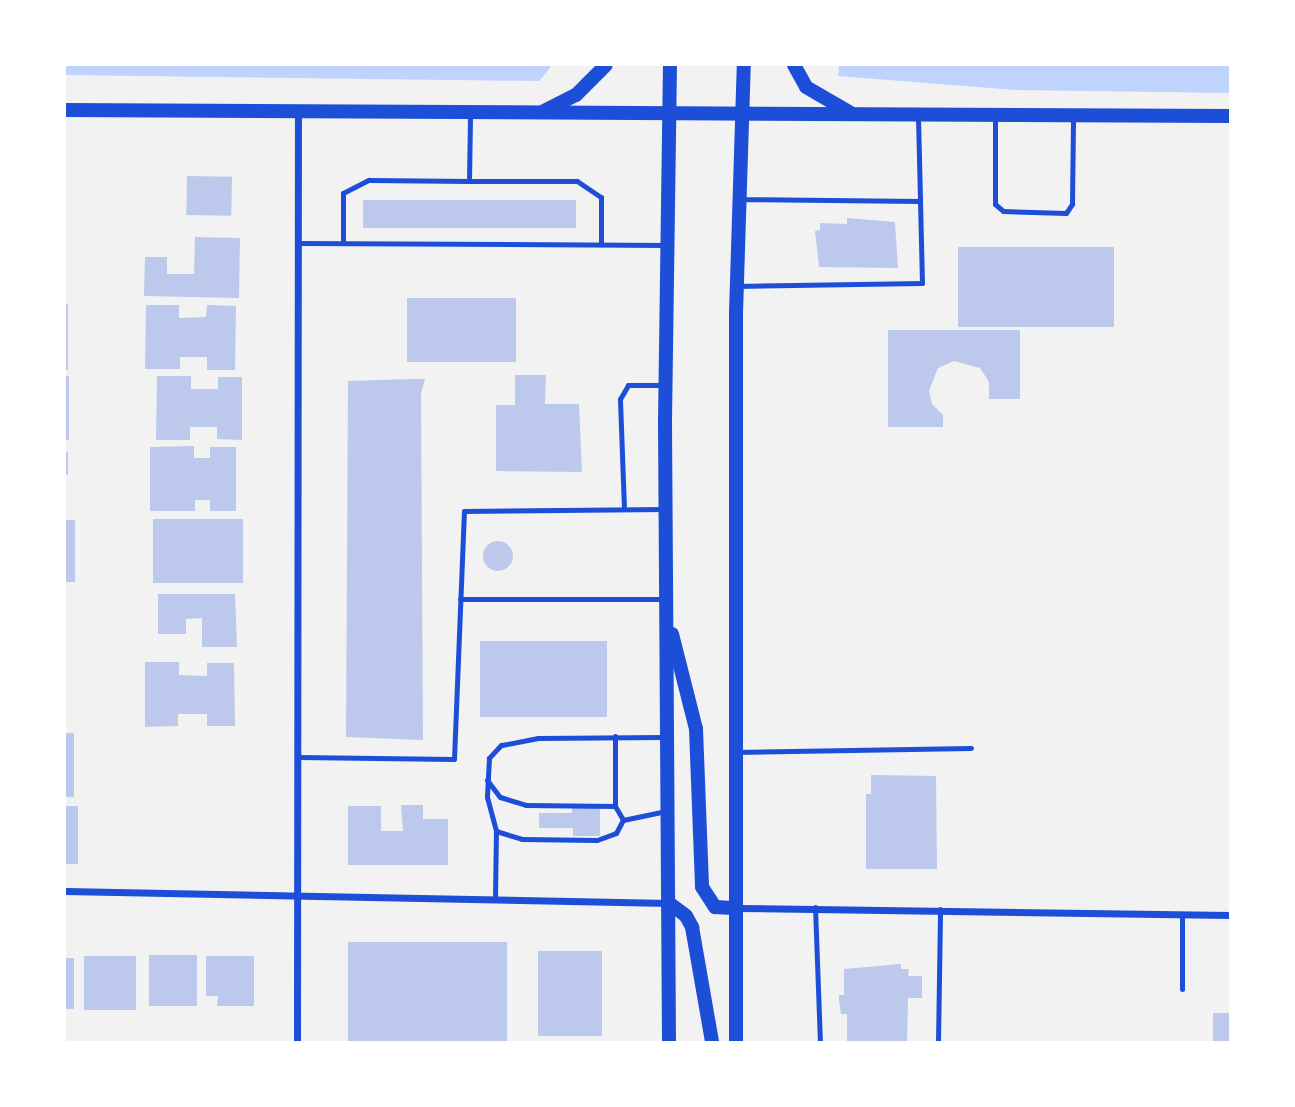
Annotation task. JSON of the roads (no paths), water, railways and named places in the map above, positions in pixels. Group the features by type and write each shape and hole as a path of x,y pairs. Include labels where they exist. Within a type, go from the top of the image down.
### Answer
{"main road":[{"path":"540,114 576,95 606,65"},
{"path":"669,1042 665,385 670,65"},
{"path":"736,1042 737,286 744,65"},
{"path":"794,65 806,87 853,114"},
{"path":"65,110 1230,116"},
{"path":"666,606 696,729 702,887 715,906 737,908"},
{"path":"669,903 686,916 692,927 712,1042"}],"street":[{"path":"297,1042 298,113"},
{"path":"65,891 669,903"},
{"path":"737,908 815,907 1230,915"}],"lane":[{"path":"469,181 470,113"},
{"path":"737,286 922,283 918,114"},
{"path":"995,115 995,204 1003,211 1066,213 1072,204 1073,115"},
{"path":"343,243 343,193 369,180 577,181 601,197 601,244"},
{"path":"740,199 920,201"},
{"path":"298,243 668,245"},
{"path":"624,509 620,398 628,385 665,385"},
{"path":"298,757 454,759 464,511 665,509"},
{"path":"460,599 666,606"},
{"path":"615,736 615,806 624,820"},
{"path":"495,900 496,831 489,819 487,780 489,758 501,745 538,738 667,737"},
{"path":"737,752 971,748"},
{"path":"487,780 500,797 526,805 615,806"},
{"path":"496,831 522,839 597,840 616,833 624,820 668,811"},
{"path":"815,907 820,1042"},
{"path":"938,1042 940,909"},
{"path":"1182,914 1182,989"}],"water":[{"path":"65,65 550,65 550,68 539,81 65,75"},
{"path":"839,65 1230,65 1230,93 1016,90 838,76"}]}
